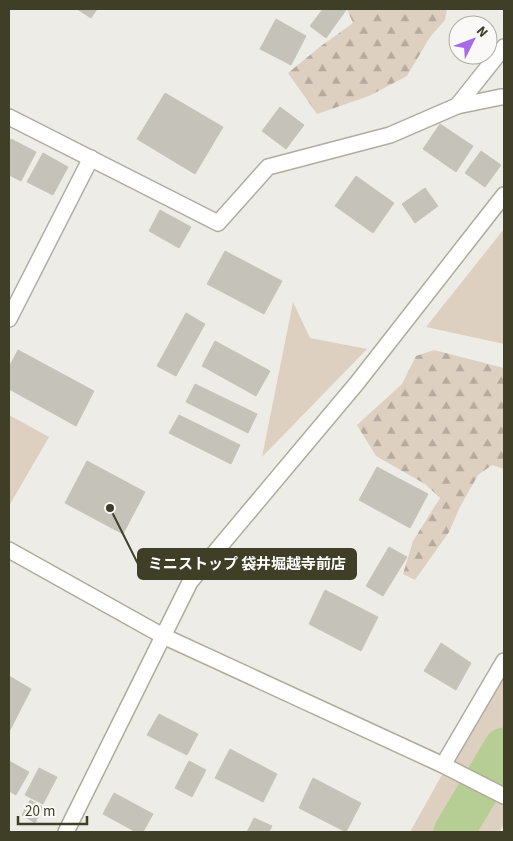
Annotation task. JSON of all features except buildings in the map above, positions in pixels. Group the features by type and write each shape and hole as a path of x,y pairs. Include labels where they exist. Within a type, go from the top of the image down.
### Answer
{"street":[{"path":"457,106 504,48"},
{"path":"9,117 218,223 268,167 390,135 457,106 504,97"},
{"path":"9,319 90,158"},
{"path":"66,832 190,582 357,383 504,196"},
{"path":"9,550 163,636 447,767 504,796"},
{"path":"447,767 504,661"}],"green space":[{"path":"347,9 447,9 445,20 430,37 407,76 369,96 317,114 288,73 353,23"},
{"path":"504,229 504,344 426,327"},
{"path":"293,302 310,338 367,349 262,457"},
{"path":"434,350 504,368 504,469 492,465 478,475 460,507 449,532 415,580 403,574 413,541 440,498 425,484 376,456 357,425 402,384 416,356"},
{"path":"9,415 49,437 9,506"},
{"path":"504,664 504,824 499,832 410,832"}],"waterway":[{"path":"454,832 504,748"}],"place":[{"name":"ミニストップ 袋井堀越寺前店","path":"110,508"}]}
